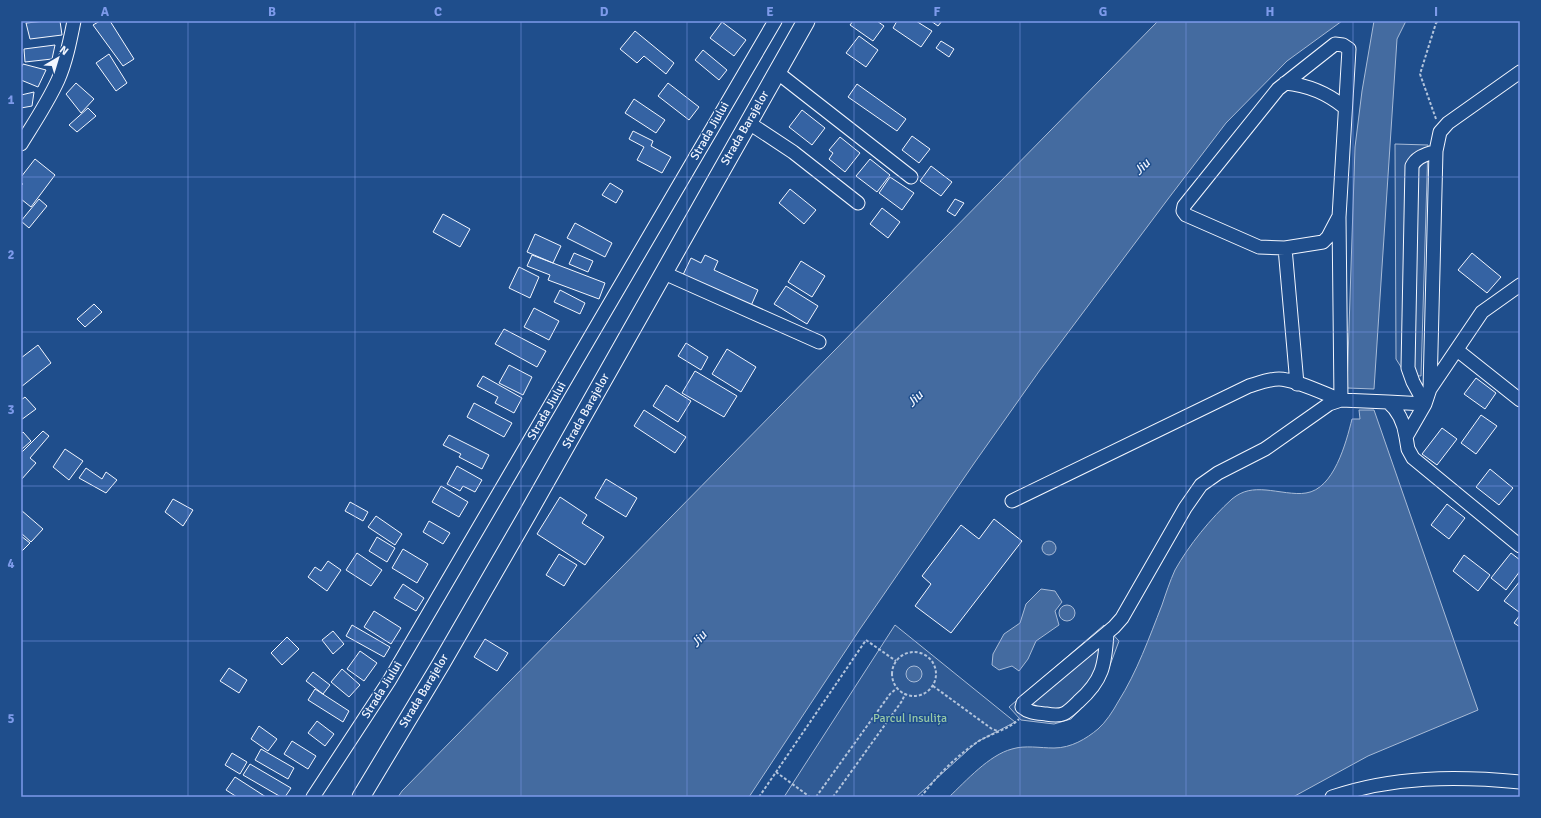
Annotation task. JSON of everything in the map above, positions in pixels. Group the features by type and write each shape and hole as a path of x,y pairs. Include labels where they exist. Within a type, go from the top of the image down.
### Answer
{"main road":[{"name":"Strada Barajelor","path":"361,797 528,515 806,21"}],"street":[{"path":"21,144 58,79 69,44 74,21"},
{"name":"Strada Jiului","path":"313,797 389,681 775,21"},
{"path":"1339,217 1328,236 1322,242 1285,248 1259,247 1186,215 1183,211 1184,206 1273,96 1284,84 1335,44 1343,45 1349,50 1344,107 1339,217 1341,400"},
{"path":"1430,389 1436,151 1440,132 1448,123 1520,72"},
{"path":"778,73 911,177"},
{"path":"1284,84 1299,84 1310,88 1333,99 1344,107"},
{"path":"749,123 793,152 858,202"},
{"path":"1425,404 1413,382 1408,368 1412,166 1415,160 1436,151"},
{"path":"1285,248 1297,384"},
{"path":"664,273 820,342"},
{"path":"1406,437 1425,404 1430,389 1482,312 1520,285"},
{"path":"1457,350 1520,400"},
{"path":"1012,501 1249,386 1278,379 1288,380 1341,400 1425,404"},
{"path":"1107,633 1106,655 1100,676 1095,686 1088,694 1062,715 1056,716 1027,711 1022,707 1023,703 1107,633 1122,618 1185,508 1201,485 1218,473 1265,449 1329,404 1341,400"},
{"path":"1388,402 1400,415 1404,426 1408,449 1413,458 1520,546"},
{"path":"1332,797 1364,788 1427,779 1480,778 1520,782"}],"path":[{"path":"1438,21 1420,74 1440,132"},
{"path":"759,797 866,640 896,660"},
{"path":"908,652 923,653 929,657 934,663 936,671 936,678 932,686 924,694 916,696 906,694 897,688 892,675 896,660 908,652"},
{"path":"932,686 992,729 999,732"},
{"path":"816,797 890,694 897,688"},
{"path":"833,797 906,694"},
{"path":"921,797 944,770 977,742 999,732 1015,722 1027,711"},
{"path":"776,772 810,797"}],"shaded area":[{"path":"1395,144 1428,145 1421,376 1406,375 1396,359"},
{"name":"Parcul Insulița","path":"895,625 1015,722 977,742 916,797 784,797"},
{"path":"1104,625 1119,641 1106,676 1095,693 1071,719 1054,724 1021,720 1009,707"}],"water":[{"name":"Jiu","path":"1158,21 1342,21 1287,61 1226,123 1040,370 860,629 749,797 398,797 402,791"},
{"path":"1374,21 1406,21 1397,39 1374,389 1347,388 1355,147 1362,91"},
{"path":"1359,410 1374,410 1478,710 1368,756 1293,797 949,797 978,769 1003,752 1022,747 1060,748 1072,745 1098,729 1112,713 1125,691 1137,667 1175,570 1201,532 1232,499 1244,492 1252,490 1271,490 1306,493 1316,490 1324,483 1337,464 1352,419 1360,419"},
{"path":"1049,541 1054,543 1056,548 1054,553 1049,555 1044,553 1042,548 1044,543"},
{"path":"1041,589 1055,591 1062,602 1055,611 1059,625 1036,641 1028,659 1019,671 1012,666 999,670 992,665 993,654 1004,634 1020,623 1026,604"},
{"path":"1067,605 1073,607 1075,613 1073,619 1067,621 1061,619 1059,613 1061,607"},
{"path":"914,666 921,671 922,674 917,681 914,682 907,677 906,674 911,667"}],"building":[{"path":"60,21 62,35 30,39 26,23"},
{"path":"100,21 110,21 134,59 123,66 93,25"},
{"path":"853,21 877,21 884,26 873,41 850,25"},
{"path":"897,21 916,21 932,31 921,47 893,28"},
{"path":"931,21 942,21 938,26"},
{"path":"722,22 746,40 734,56 710,38"},
{"path":"635,31 674,63 666,74 644,56 637,63 620,49"},
{"path":"859,36 878,50 866,67 846,53"},
{"path":"941,41 954,49 949,57 936,48"},
{"path":"55,45 52,59 25,62 24,49"},
{"path":"703,50 727,70 719,80 695,60"},
{"path":"109,54 127,83 116,91 96,63"},
{"path":"23,64 46,70 38,87 21,80 21,68"},
{"path":"76,83 94,99 81,113 66,94"},
{"path":"668,83 699,107 689,120 658,96"},
{"path":"857,84 906,119 897,131 848,97"},
{"path":"34,92 32,106 21,108 21,95"},
{"path":"634,99 665,120 656,133 625,113"},
{"path":"88,108 96,116 77,132 69,125"},
{"path":"802,110 825,128 812,145 789,127"},
{"path":"633,131 653,141 651,146 671,157 662,173 637,160 644,147 629,139"},
{"path":"912,136 930,149 919,163 902,150"},
{"path":"840,137 860,153 845,172 829,159 833,153 829,150"},
{"path":"35,159 55,175 31,207 21,199 21,186 23,184 21,182 21,177"},
{"path":"870,159 890,175 877,192 856,176"},
{"path":"931,166 952,182 941,196 920,181"},
{"path":"890,177 914,193 902,210 879,193"},
{"path":"610,183 623,191 616,203 602,195"},
{"path":"790,189 816,210 804,224 779,203"},
{"path":"39,199 47,206 29,228 21,221"},
{"path":"955,199 964,203 955,216 947,211"},
{"path":"882,208 900,222 888,238 870,224"},
{"path":"443,214 470,229 460,247 433,232"},
{"path":"575,223 612,243 605,257 567,238"},
{"path":"535,234 561,246 553,263 527,252"},
{"path":"574,253 593,261 588,272 569,264"},
{"path":"1472,253 1501,277 1487,293 1458,270"},
{"path":"532,255 605,283 599,299 548,280 550,275 527,266"},
{"path":"705,255 718,261 714,270 758,290 750,308 682,277 691,258 701,263"},
{"path":"801,261 825,276 812,297 788,282"},
{"path":"519,267 539,277 530,298 509,288"},
{"path":"786,286 818,306 807,324 774,304"},
{"path":"560,290 585,303 580,314 554,302"},
{"path":"94,304 102,312 85,327 77,319"},
{"path":"534,308 559,321 549,340 524,327"},
{"path":"504,329 546,351 537,367 495,344"},
{"path":"686,343 708,357 701,370 678,356"},
{"path":"38,345 51,363 21,387 21,358"},
{"path":"727,349 756,367 741,392 712,374"},
{"path":"509,365 532,377 523,395 499,383"},
{"path":"695,371 737,396 724,417 682,393"},
{"path":"483,376 522,398 514,413 495,403 498,397 477,386"},
{"path":"1476,378 1496,393 1485,409 1464,394"},
{"path":"666,385 691,401 678,422 653,406"},
{"path":"25,397 36,409 21,420 21,400"},
{"path":"474,403 512,423 504,437 467,417"},
{"path":"644,410 686,437 675,453 634,426"},
{"path":"1481,415 1497,426 1476,454 1461,443"},
{"path":"1442,428 1457,439 1437,465 1422,454"},
{"path":"43,431 49,436 30,458 36,463 21,480 21,453"},
{"path":"23,432 31,441 21,450 21,434"},
{"path":"449,435 489,455 482,469 459,457 461,454 443,445"},
{"path":"65,449 83,461 69,480 53,467"},
{"path":"457,466 482,480 475,492 463,486 460,491 447,484"},
{"path":"86,468 102,479 106,472 117,480 106,493 79,478"},
{"path":"1490,469 1513,488 1499,505 1476,487"},
{"path":"606,479 637,498 626,517 595,498"},
{"path":"441,486 468,502 459,517 432,502"},
{"path":"560,497 587,515 582,523 604,537 585,565 537,534"},
{"path":"173,499 193,510 183,526 165,512"},
{"path":"350,502 368,512 363,521 345,511"},
{"path":"1447,504 1465,518 1449,539 1431,525"},
{"path":"21,510 43,529 31,542 21,533"},
{"path":"376,516 402,534 395,545 368,527"},
{"path":"994,519 1022,541 951,633 915,606 931,584 922,576 961,525 979,539"},
{"path":"429,521 450,533 443,544 423,532"},
{"path":"21,536 30,543 22,551 21,550"},
{"path":"377,537 395,548 387,562 369,551"},
{"path":"403,549 428,564 417,583 392,568"},
{"path":"357,553 382,570 371,586 346,570"},
{"path":"1511,553 1520,560 1520,571 1506,590 1491,578"},
{"path":"559,554 577,565 564,586 546,575"},
{"path":"1464,555 1490,575 1478,591 1453,571"},
{"path":"328,561 341,570 327,591 308,577 315,567 321,571"},
{"path":"1520,581 1520,612 1519,612 1504,601"},
{"path":"403,584 424,598 416,611 394,598"},
{"path":"374,611 401,628 391,644 364,627"},
{"path":"1520,615 1520,627 1514,623"},
{"path":"352,625 390,647 384,657 346,636"},
{"path":"333,631 344,644 333,654 322,640"},
{"path":"287,637 299,649 282,665 271,653"},
{"path":"485,639 508,653 497,671 474,657"},
{"path":"360,651 377,663 364,681 347,669"},
{"path":"229,668 247,680 239,693 220,681"},
{"path":"342,669 360,685 349,697 331,682"},
{"path":"313,672 330,685 323,694 306,681"},
{"path":"315,689 349,711 343,722 308,700"},
{"path":"317,721 334,734 325,746 308,733"},
{"path":"259,726 277,739 268,751 251,739"},
{"path":"292,741 316,756 308,769 284,754"},
{"path":"261,749 294,768 288,779 255,760"},
{"path":"232,753 247,762 240,774 225,765"},
{"path":"250,764 291,788 285,797 281,797 243,775"},
{"path":"235,777 266,797 237,797 226,790"}]}
